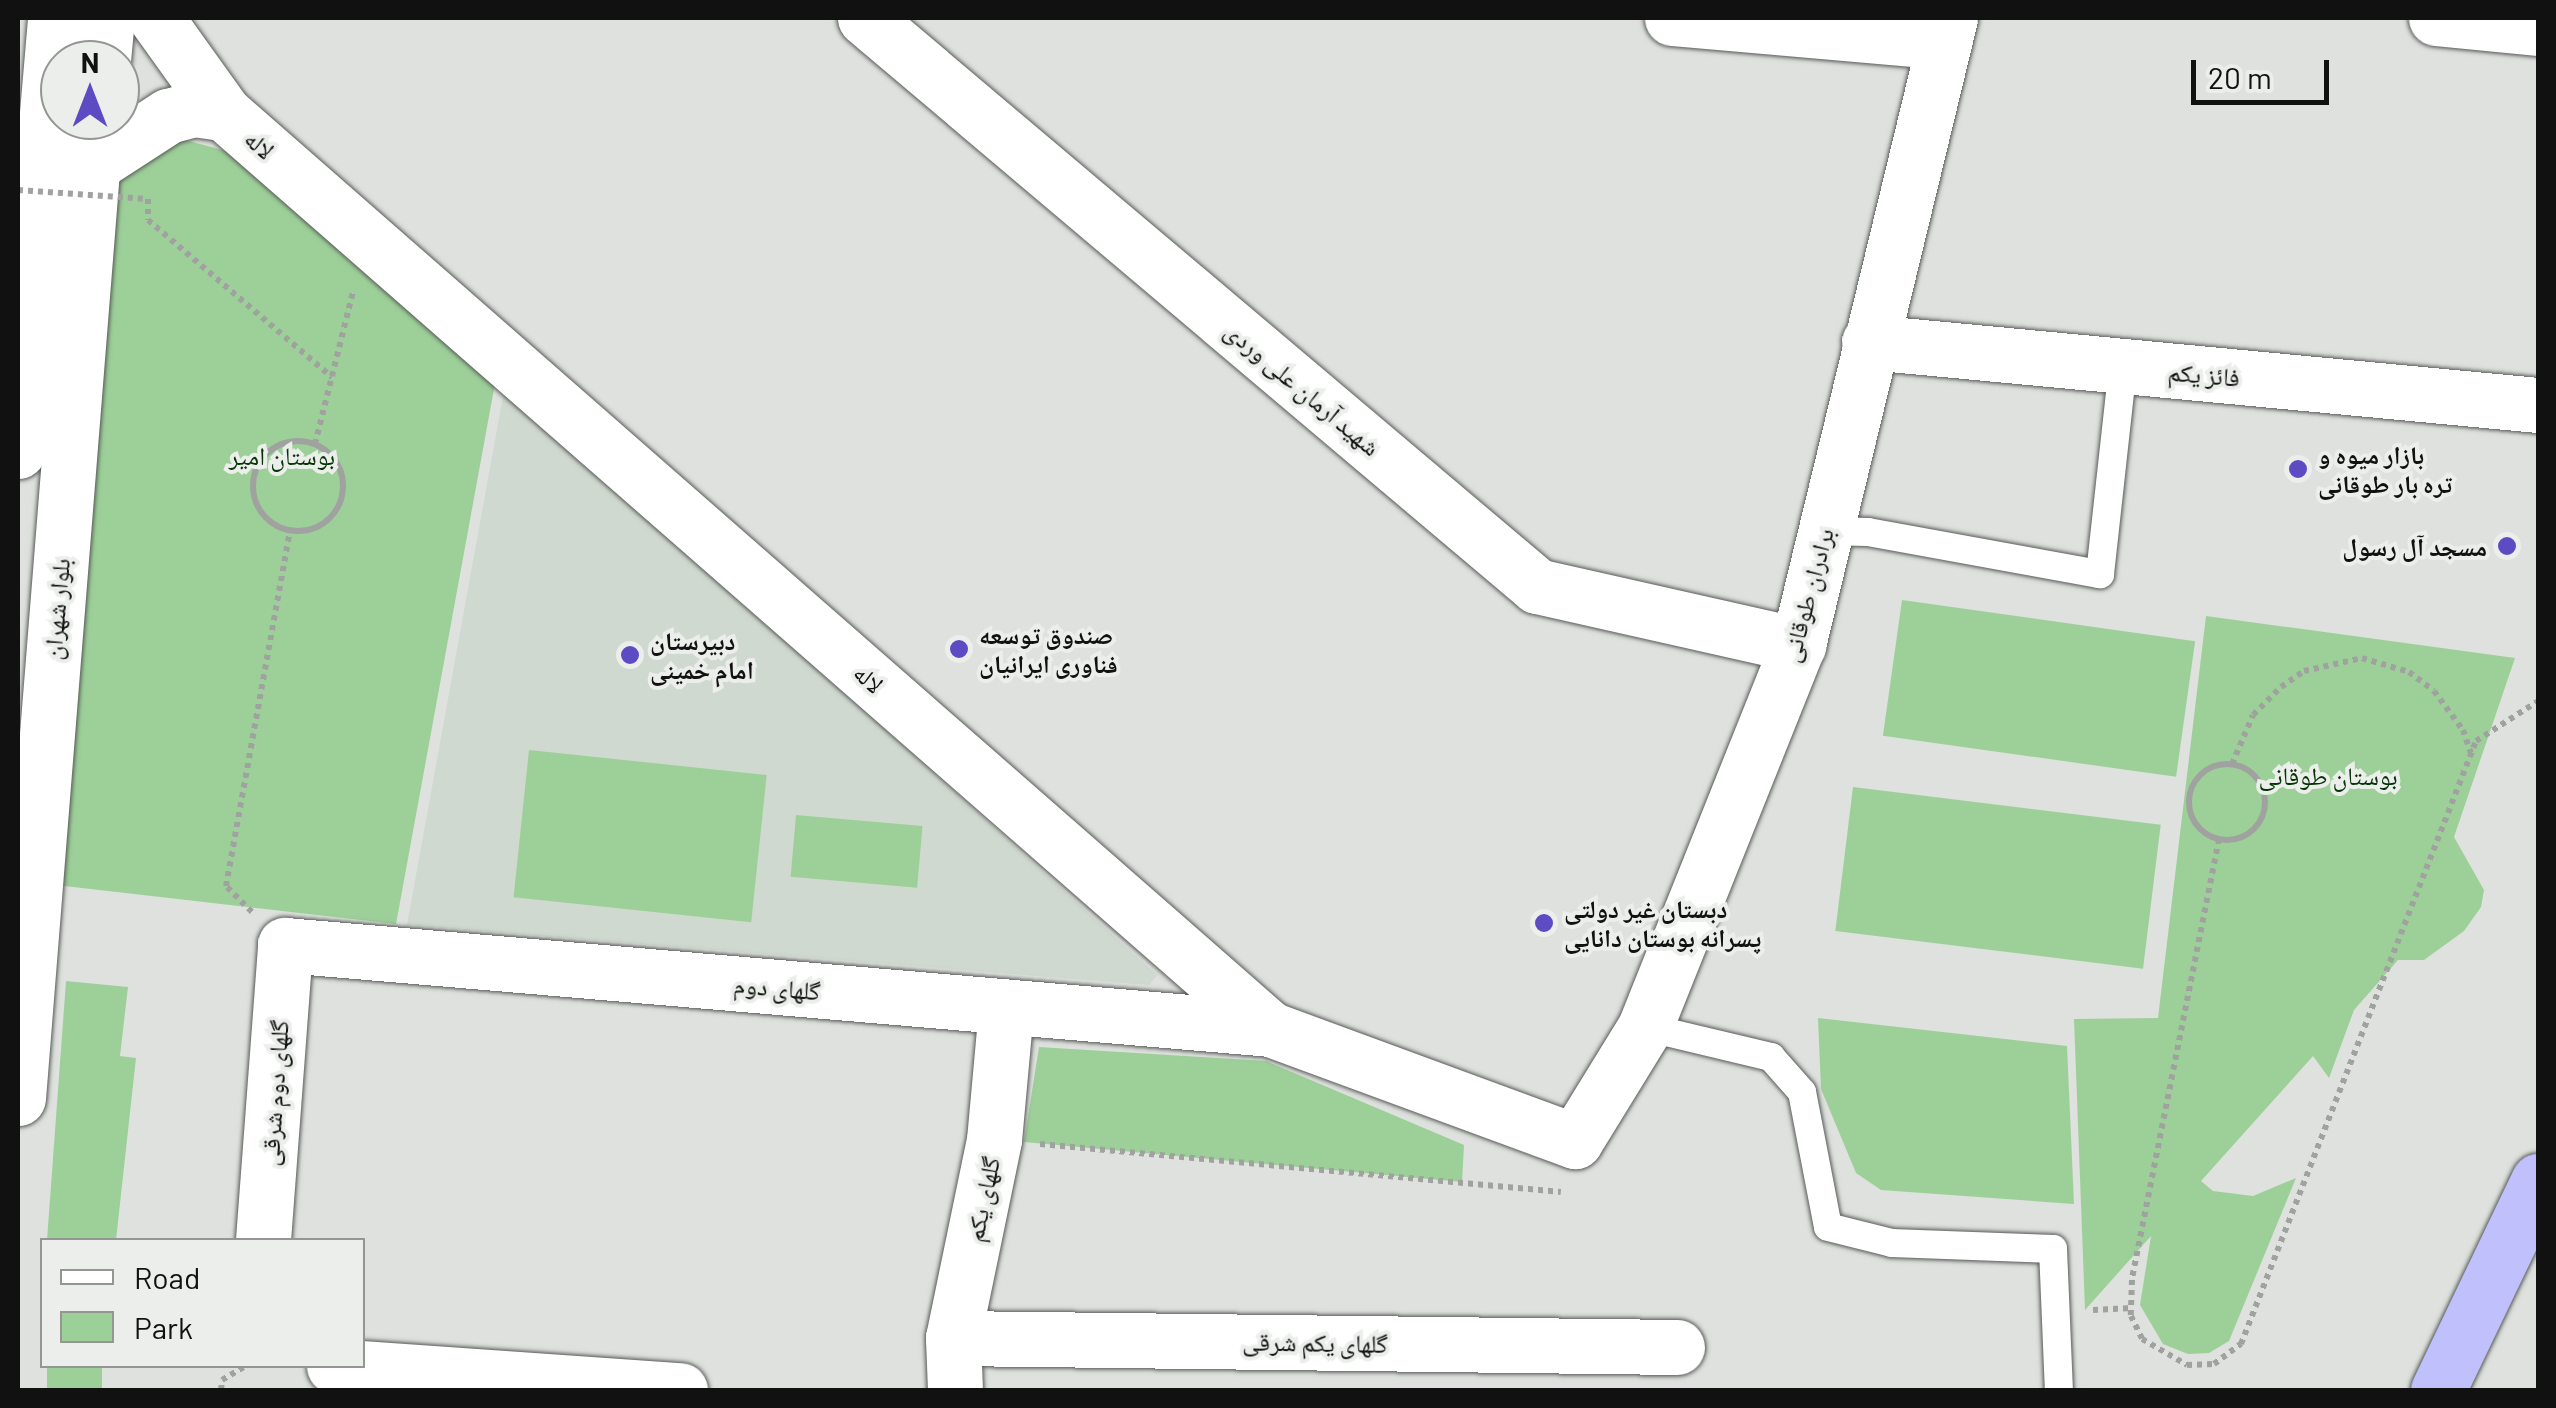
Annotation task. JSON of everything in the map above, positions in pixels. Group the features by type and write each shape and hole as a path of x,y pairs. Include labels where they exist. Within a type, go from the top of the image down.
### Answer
{"highway":[{"path":"2438,1390 2538,1181"}],"street":[{"path":"18,451 55,18"},
{"name":"لاله","path":"156,18 224,112 1270,1029 1576,1141"},
{"name":"شهید آرمان علی وردی","path":"865,18 1538,586 1798,645"},
{"path":"1672,18 1947,30"},
{"path":"2436,18 2538,28"},
{"name":"برادران طوقانی","path":"1576,1141 1645,1028 1798,645 1947,30"},
{"path":"94,143 194,109 224,112"},
{"name":"بلوار شهران","path":"18,1098 94,143"},
{"name":"فائز یکم","path":"1870,342 2538,405"},
{"name":"گلهای دوم","path":"285,945 1270,1029"},
{"name":"گلهای دوم شرقی","path":"263,1238 285,945"},
{"name":"گلهای یکم","path":"954,1364 994,1140 1006,1007"},
{"name":"گلهای یکم شرقی","path":"954,1364 1677,1347"},
{"path":"363,1368 680,1390"}],"lane":[{"path":"1824,531 1868,532 2100,574 2124,366"},
{"path":"1645,1028 1772,1056 1802,1092 1828,1226 1892,1243 2053,1250 2059,1390"}],"path":[{"path":"18,190 148,199 148,220 332,377"},
{"path":"316,444 366,237"},
{"path":"286,442 316,444 337,463 339,505 319,525 290,530 264,516 253,488 255,473 286,442"},
{"path":"226,886 290,530"},
{"path":"2232,764 2253,715 2281,687 2304,671 2362,658 2408,672 2434,690 2463,730 2472,756"},
{"path":"2220,839 2132,1280 2131,1316 2142,1339 2187,1365 2214,1364 2241,1344 2476,741 2538,701"},
{"path":"2232,764 2254,775 2264,808 2253,829 2220,839 2197,826 2190,789 2206,770 2232,764"},
{"path":"994,1140 1567,1193 1576,1141"},
{"path":"222,1390 222,1380 243,1368"}],"shaded area":[{"name":"دبیرستان امام خمینی","path":"505,385 1157,975 1149,985 407,925"}],"green space":[{"name":"بوستان امیر","path":"174,137 241,155 496,378 396,924 47,884 110,182"},
{"path":"1902,600 2195,641 2176,777 1883,736"},
{"name":"بوستان طوقانی","path":"2206,616 2515,658 2454,837 2484,890 2481,907 2464,931 2424,960 2398,960 2354,1010 2329,1078 2313,1056 2201,1181 2213,1191 2253,1196 2296,1178 2229,1341 2209,1353 2188,1354 2163,1344 2140,1305 2151,1236 2085,1310 2074,1019 2158,1018"},
{"path":"529,750 767,775 751,922 514,897"},
{"path":"1853,787 2161,825 2143,969 1835,931"},
{"path":"796,815 923,826 917,888 791,877"},
{"path":"66,981 128,987 120,1056 136,1058 116,1238 47,1238"},
{"path":"1818,1018 2067,1046 2074,1204 1881,1190 1856,1173 1821,1089"},
{"path":"1039,1047 1266,1061 1464,1145 1462,1182 1024,1142"},
{"path":"47,1368 102,1368 102,1390 47,1390"}],"place":[{"name":"بازار میوه و تره بار طوقانی","path":"2298,469"},
{"name":"مسجد آل رسول","path":"2507,546"},
{"name":"صندوق توسعه فناوری ایرانیان","path":"959,649"},
{"name":"دبیرستان امام خمینی","path":"630,655"},
{"name":"دبستان غیر دولتی پسرانه بوستان دانایی","path":"1544,923"}]}
